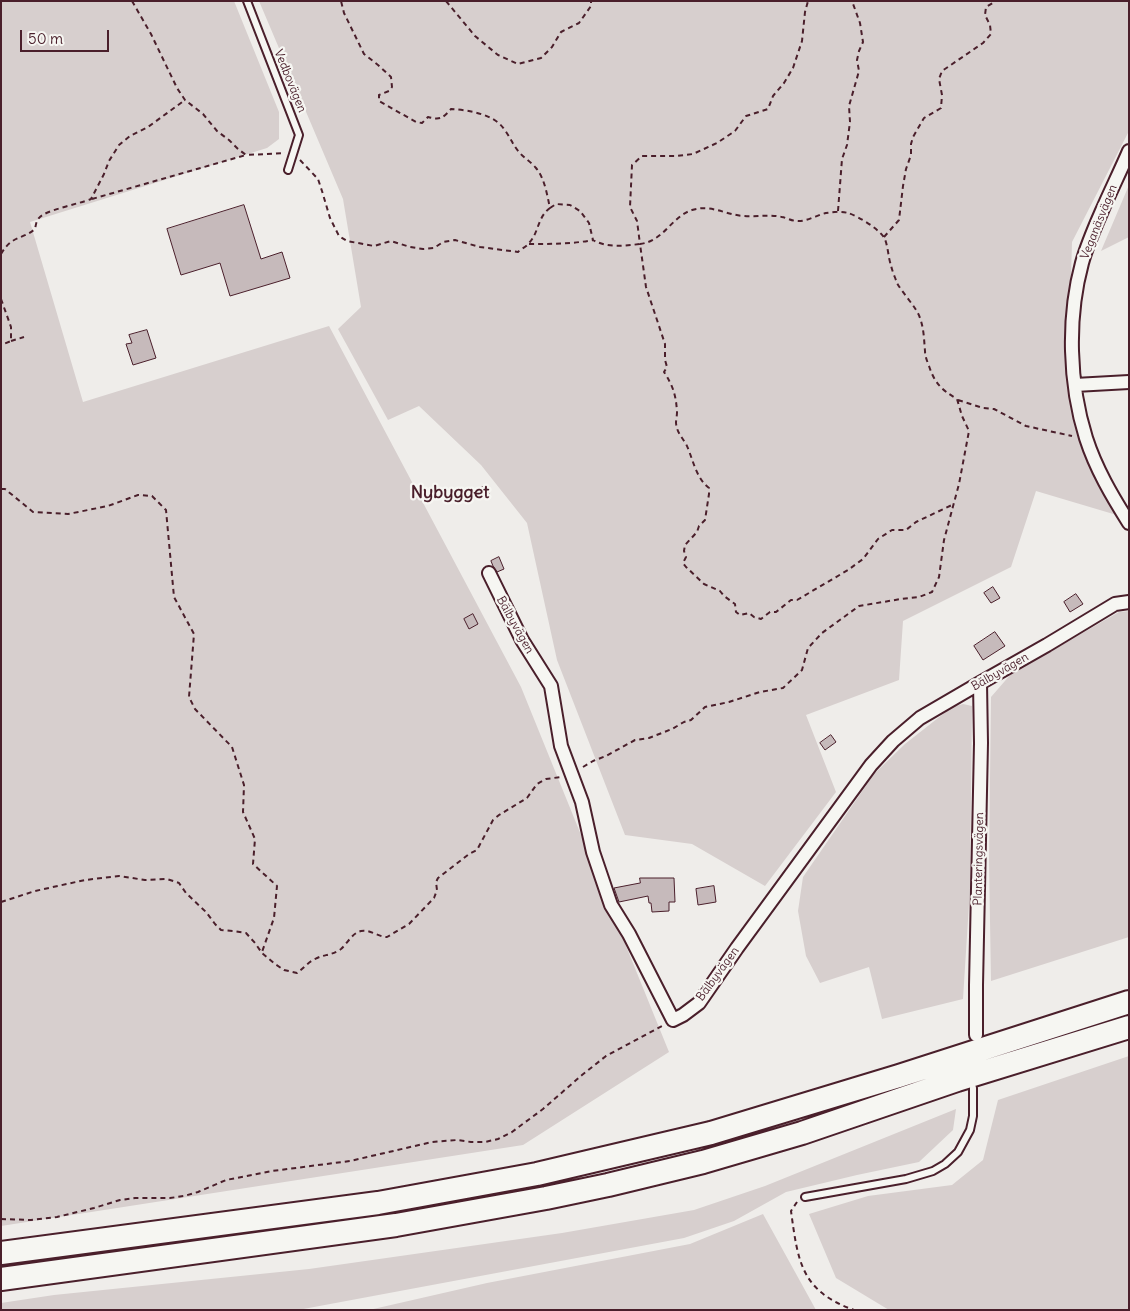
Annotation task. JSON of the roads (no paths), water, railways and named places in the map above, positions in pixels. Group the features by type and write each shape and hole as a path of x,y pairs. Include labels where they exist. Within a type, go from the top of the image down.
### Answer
{"highway":[{"path":"1,1253 378,1203 537,1174 711,1133 899,1076 1129,1002"},
{"path":"1,1279 396,1225 528,1202 608,1185 703,1162 802,1133 957,1080 1129,1027"}],"street":[{"name":"Veganäsvägen","path":"1129,151 1093,232 1082,264 1073,313 1071,342 1079,411 1086,439 1099,470 1129,523"},
{"path":"1075,384 1129,382"},
{"name":"Bälbyvägen","path":"489,573 522,640 551,686 561,746 582,802 594,852 611,905 629,934 673,1020 684,1015 699,1003 737,948 879,755 892,741 920,718 1048,645 1115,604 1129,602"},
{"name":"Planteringsvägen","path":"976,1035 981,743 980,683"}],"lane":[{"name":"Vedbovägen","path":"247,1 298,135 288,170"},
{"path":"805,1197 906,1179 933,1171 945,1164 958,1152 970,1130 973,1116 973,1088"}],"district":[{"name":"Nybygget","path":"450,493"}]}
